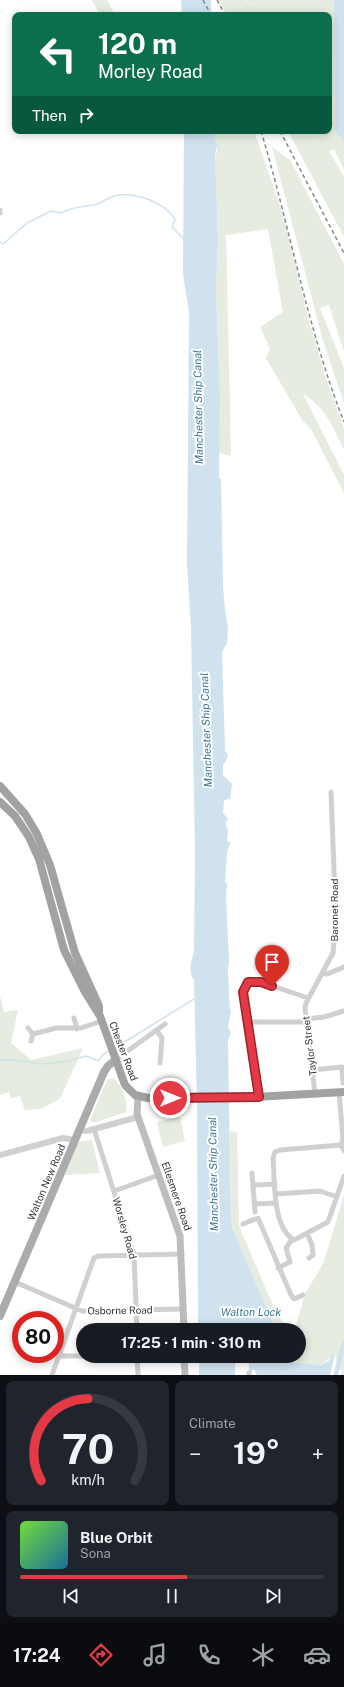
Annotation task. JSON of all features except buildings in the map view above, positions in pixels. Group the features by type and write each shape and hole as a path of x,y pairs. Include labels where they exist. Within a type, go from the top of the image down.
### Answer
{"highway":[{"name":"Chester Road","path":"0,786 25,814 37,834 50,865 75,953 99,1006 101,1019"},
{"name":"Chester Road","path":"0,802 15,816 29,837 37,853 64,950 85,992 101,1019 127,1088 138,1096"},
{"path":"138,1096 148,1098 256,1097 341,1092"}],"main road":[{"name":"Walton New Road","path":"0,1316 104,1072 115,1058"},
{"name":"Ellesmere Road","path":"138,1096 136,1110 138,1117 180,1232 184,1323"},
{"path":"184,1363 185,1375"}],"street":[{"name":"Baronet Road","path":"308,998 333,953 336,922 332,792"},
{"path":"323,973 327,974 344,967"},
{"path":"256,1097 248,1022 243,992 248,982 261,982 308,998"},
{"name":"Taylor Street","path":"308,998 305,1008 315,1094"},
{"path":"248,1022 306,1020 324,1017 344,1011"},
{"path":"74,1018 77,1029"},
{"path":"33,1034 56,1028 77,1029 101,1019"},
{"path":"115,1058 157,1031 165,1024"},
{"path":"28,1028 33,1034"},
{"path":"157,1031 162,1038 160,1063"},
{"path":"30,1041 33,1034"},
{"path":"312,1070 342,1067 343,1083"},
{"path":"341,1092 343,1139 341,1145 344,1151"},
{"path":"80,1130 94,1130 138,1117"},
{"name":"Worsley Road","path":"94,1130 134,1255 137,1323"},
{"path":"0,1154 63,1138 75,1140"},
{"path":"292,1239 276,1210 273,1158 275,1152 280,1150 341,1145"},
{"path":"252,1173 255,1212"},
{"path":"114,1191 159,1175"},
{"path":"292,1239 294,1240 308,1234 328,1222 344,1176"},
{"path":"253,1186 275,1184"},
{"path":"276,1194 320,1190 337,1197"},
{"path":"254,1204 276,1203"},
{"path":"243,1224 258,1218 278,1268 291,1295 294,1299 303,1295"},
{"path":"308,1234 312,1245 312,1255 309,1258"},
{"path":"278,1268 290,1262 286,1248 292,1239"},
{"path":"64,1342 96,1257 182,1254"},
{"name":"Osborne Road","path":"15,1282 76,1309 85,1311 183,1309"},
{"path":"64,1356 76,1356"},
{"path":"52,1375 56,1363"},
{"path":"137,1363 138,1375"}],"shaded area":[{"path":"92,0 107,0 113,12 98,12"},
{"path":"218,0 246,0 253,7 247,0 334,0 335,130 344,142 344,169 334,149 329,151 344,177 344,237 290,134 332,134 332,12 225,12"},
{"path":"215,134 255,134 283,214 308,317 325,375 344,429 344,450 323,411 317,404 303,394 344,475 344,493 311,429 302,420 266,358 270,349 260,327 283,312 268,229 226,235 231,456 219,453 220,397 216,289 218,239 215,154 217,153 217,146 220,145 216,142"},
{"path":"272,147 290,160 344,264 344,352 329,305 320,308 344,368 344,403 324,344"},
{"path":"0,996 4,1012 18,1010 11,1043 31,1060 83,1048 60,1099 41,1109 25,1110 20,1096 11,1098 9,1092 0,1095"},
{"path":"113,1078 119,1084 124,1093 127,1108 126,1112 93,1123 90,1120 107,1080"},
{"path":"180,1117 185,1141 163,1147 157,1122"},
{"path":"230,1131 237,1132 239,1226 275,1310 283,1323 273,1323 231,1225"},
{"path":"92,1140 100,1173 65,1175 78,1142"},
{"path":"344,1195 344,1375 340,1375 342,1371 338,1368 335,1354 321,1365 302,1363 306,1363 306,1323 297,1323 305,1294 324,1262"}],"water":[{"path":"181,0 211,0 211,12 182,12"},
{"path":"334,0 344,0 344,142 335,130"},
{"name":"Manchester Ship Canal","path":"184,134 215,134 216,142 220,145 217,146 215,154 218,239 216,289 220,397 219,478 221,479 223,586 228,628 227,643 222,652 225,751 228,754 223,765 223,775 232,784 230,799 224,800 223,813 228,819 225,823 228,830 227,841 230,843 227,853 225,882 227,883 228,971 231,1011 228,1027 231,1033 228,1040 231,1225 273,1323 198,1323 197,1107 194,980 191,974 191,963 194,952 195,852 191,629 187,566 189,312 183,274"},
{"path":"332,1354 335,1354 330,1375 257,1375 254,1369 252,1372 249,1372 249,1363 302,1363 321,1365 330,1360"},
{"path":"199,1363 235,1363 235,1375 199,1375"}],"waterway":[{"path":"0,242 3,244 27,223 51,211 61,213 66,210 97,204 114,196 122,195 130,195 148,199 164,208 175,219 172,227 184,239"},
{"path":"115,1048 194,999"},
{"path":"0,1060 47,1064 86,1056 98,1061 109,1051"},
{"name":"Walton Lock","path":"336,1374 344,1343"}],"railway":[{"path":"203,0 209,12"},
{"path":"217,0 223,12"},
{"path":"262,134 309,314 331,386 344,422"},
{"path":"282,134 344,253"}],"route":[{"path":"170,1098 259,1097 260,1092 243,992 248,982 261,982 272,986"}]}
